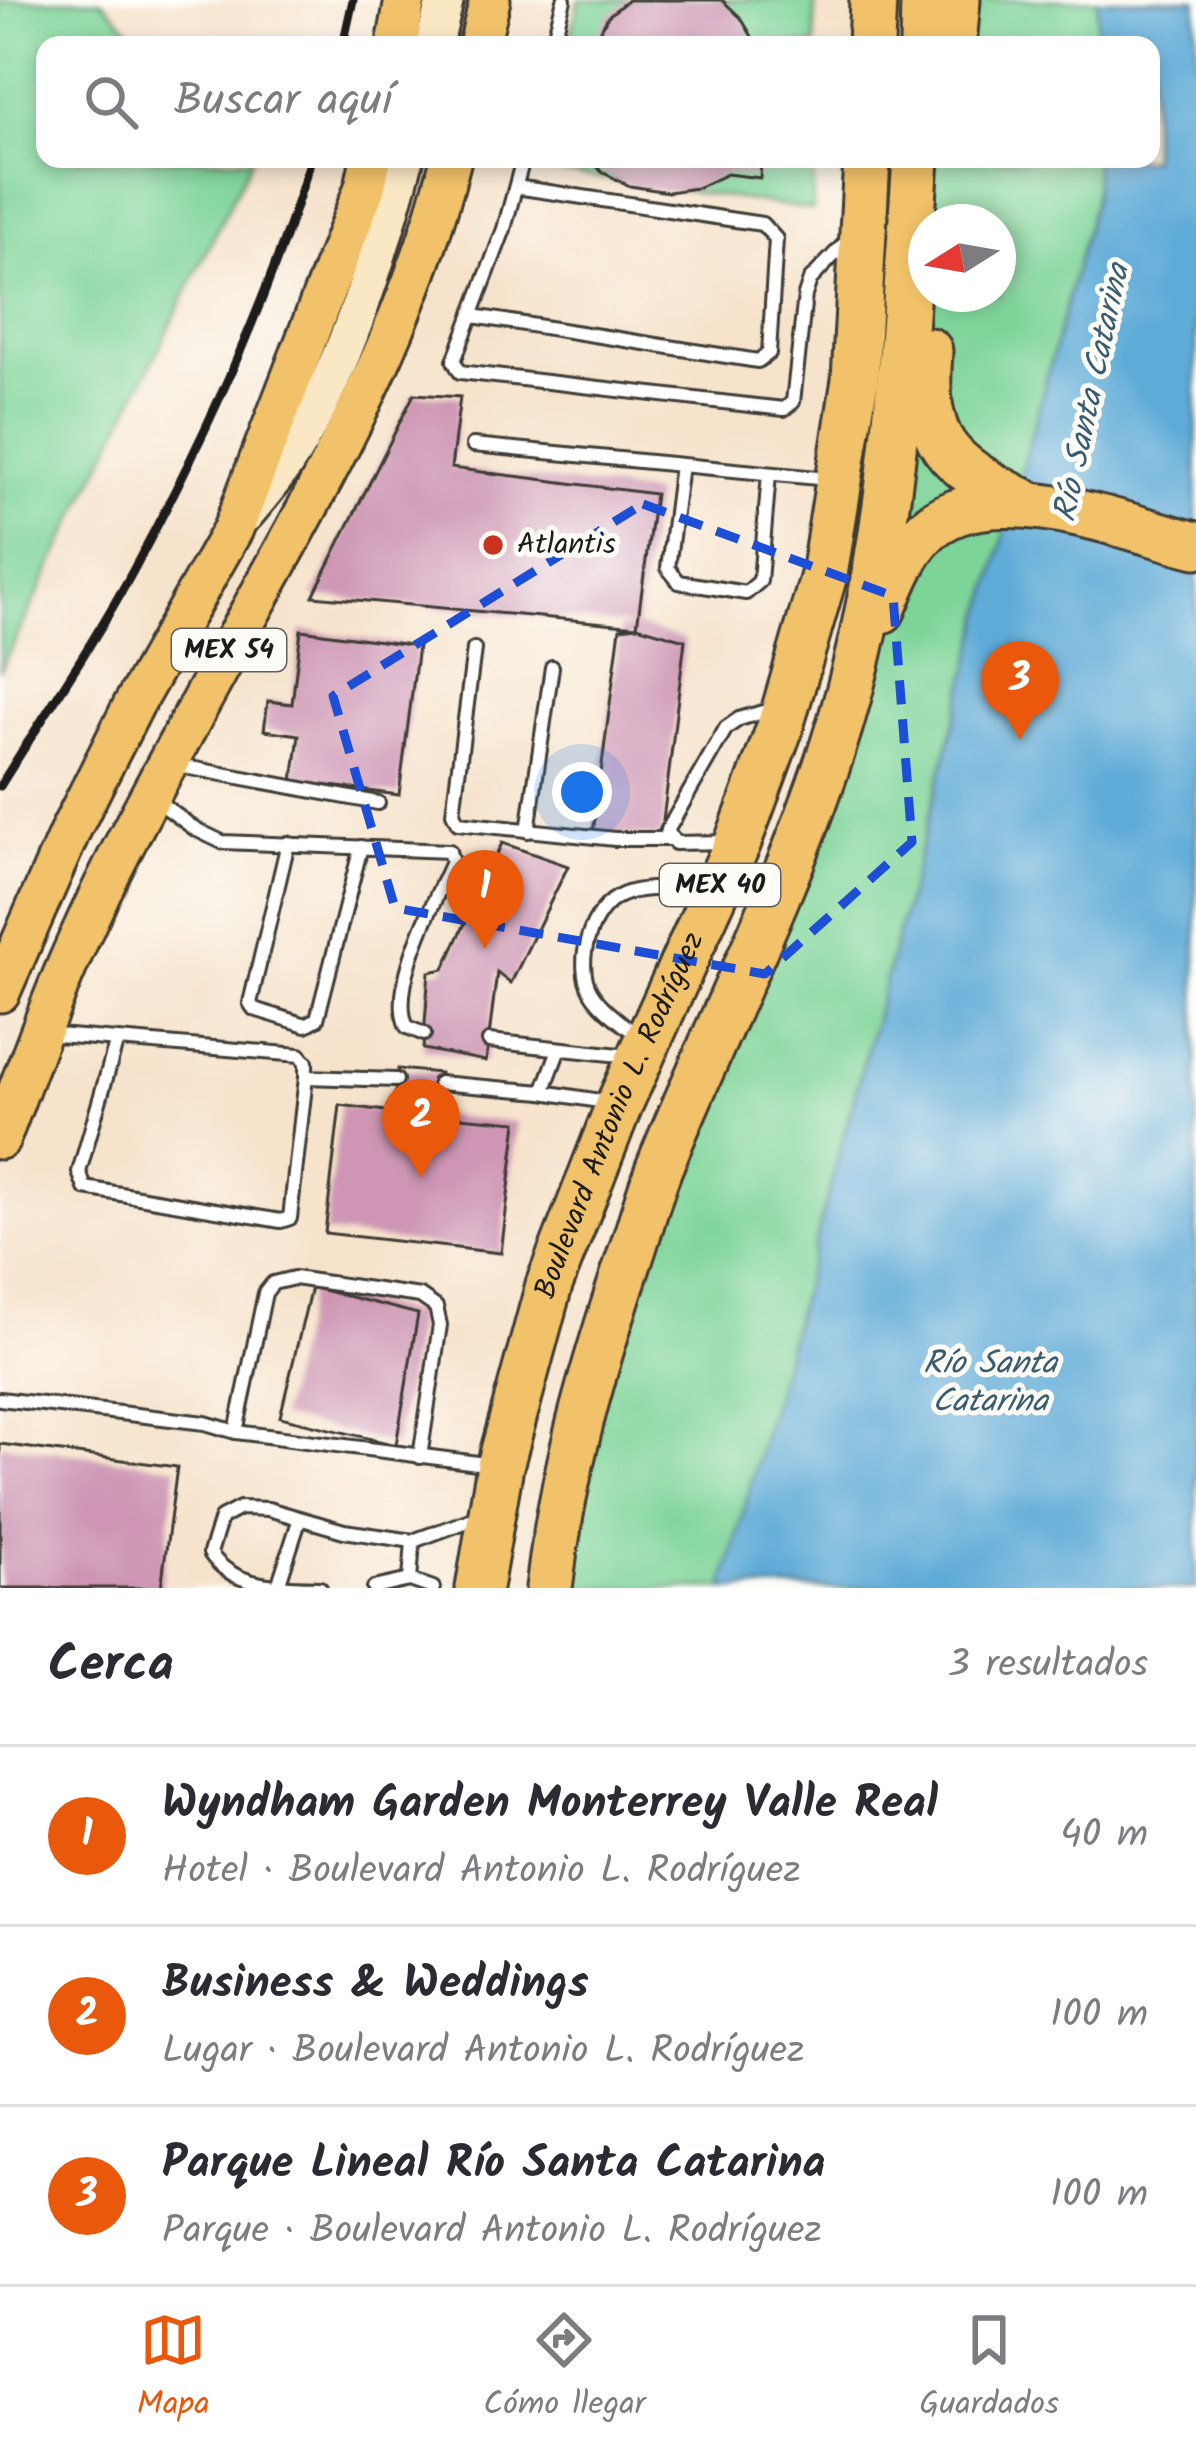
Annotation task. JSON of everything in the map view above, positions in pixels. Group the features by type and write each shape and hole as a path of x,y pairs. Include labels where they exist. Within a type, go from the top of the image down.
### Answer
{"highway":[{"path":"872,36 873,0"},
{"path":"923,36 924,0"},
{"path":"953,36 957,0"},
{"name":"Boulevard Antonio L. Rodríguez","path":"479,1588 500,1466 549,1286 619,1105 738,842 786,705 824,575 855,380 867,168"},
{"name":"Boulevard Antonio L. Rodríguez","path":"549,1588 559,1510 590,1375 658,1173 799,844 856,667 901,382 915,168"},
{"path":"940,204 943,168"},
{"path":"932,312 926,383 929,412 949,454 970,475 1026,503 1196,545"},
{"path":"856,667 905,558 924,533 945,517 975,507 1026,503"}],"main road":[{"path":"399,36 405,0"},
{"path":"436,36 445,0"},
{"path":"480,36 490,0"},
{"name":"MEX 54","path":"0,992 81,808 233,529 369,168"},
{"path":"233,529 286,463 316,408 375,260 402,168"},
{"name":"MEX 54","path":"0,1139 70,959 158,779 374,380 419,265 448,168"}],"lane":[{"path":"554,36 564,0"},
{"path":"521,168 454,361 460,372 784,409 793,402 805,295 811,280 864,222"},
{"path":"473,316 758,361 769,353 776,239 762,224 516,187"},
{"path":"473,445 841,481"},
{"path":"681,465 668,568 672,577 746,592 760,580 769,474"},
{"path":"474,649 453,813 463,826 674,843 738,842"},
{"path":"528,831 552,667"},
{"path":"669,839 667,831 726,728 739,718 786,705"},
{"path":"158,779 378,802"},
{"path":"158,779 196,829 222,842 446,849 451,853 452,862 411,958 403,1008 407,1027 424,1034"},
{"path":"288,844 250,1003 254,1009 307,1024 317,1019 361,847"},
{"path":"645,1051 588,988 584,973 591,928 622,894 719,889"},
{"path":"40,1034 299,1055 306,1062 306,1077 290,1218 281,1222 85,1188 79,1172 116,1043"},
{"path":"489,1041 645,1051"},
{"path":"543,1091 559,1049"},
{"path":"306,1077 396,1080"},
{"path":"439,1082 543,1091 619,1105"},
{"path":"236,1432 266,1293 273,1283 294,1278 420,1296 436,1307 440,1325 420,1456"},
{"path":"0,1399 500,1466"},
{"path":"320,1588 242,1582 228,1576 210,1553 221,1518 240,1508 268,1509 299,1521 413,1540 493,1511"},
{"path":"278,1586 299,1521"},
{"path":"410,1580 413,1540"},
{"path":"374,1588 410,1580 433,1588"}],"highlighted area":[{"path":"643,504 893,596 912,842 765,974 395,908 333,696"}],"green space":[{"path":"0,0 101,0 136,36 36,36 36,168 248,168 0,671"},
{"path":"579,0 815,0 815,36 570,36"},
{"name":"Río Santa Catarina","path":"950,0 1196,0 1196,1588 551,1588 586,1404 819,829 922,312 1016,312 1016,204 931,204 934,168 1160,168 1160,36 947,36"},
{"path":"813,168 813,210 539,169"}],"water":[{"name":"Río Santa Catarina","path":"1098,0 1196,0 1196,1588 723,1588 1094,200 1095,168 1160,168 1160,36 1097,36"}],"building":[{"path":"628,0 722,0 752,36 598,36 608,16"},
{"path":"598,168 761,168 760,178 727,174 697,188 668,192 630,186"},
{"name":"Atlantis","path":"414,394 460,397 451,468 655,494 637,626 313,596"},
{"path":"637,626 685,640 661,837 593,833 620,628"},
{"path":"301,630 418,646 399,795 293,781 299,735 264,730 268,701 292,704"},
{"path":"502,843 568,866 511,983 497,972 486,1061 423,1049 429,972 444,969"},
{"path":"398,1069 440,1073 436,1115 517,1122 501,1253 325,1233 340,1105 393,1112"},
{"path":"311,1287 418,1314 396,1445 280,1417"},
{"path":"0,1444 177,1467 161,1588 0,1588"}],"railway":[{"path":"345,36 353,0"},
{"path":"0,786 119,597 186,470 255,317 308,168"}],"place":[{"name":"Atlantis","path":"493,545"},
{"name":"Parque Lineal Río Santa Catarina","path":"1020,740"},
{"name":"Wyndham Garden Monterrey Valle Real","path":"485,949"},
{"name":"Business & Weddings","path":"421,1178"}]}
